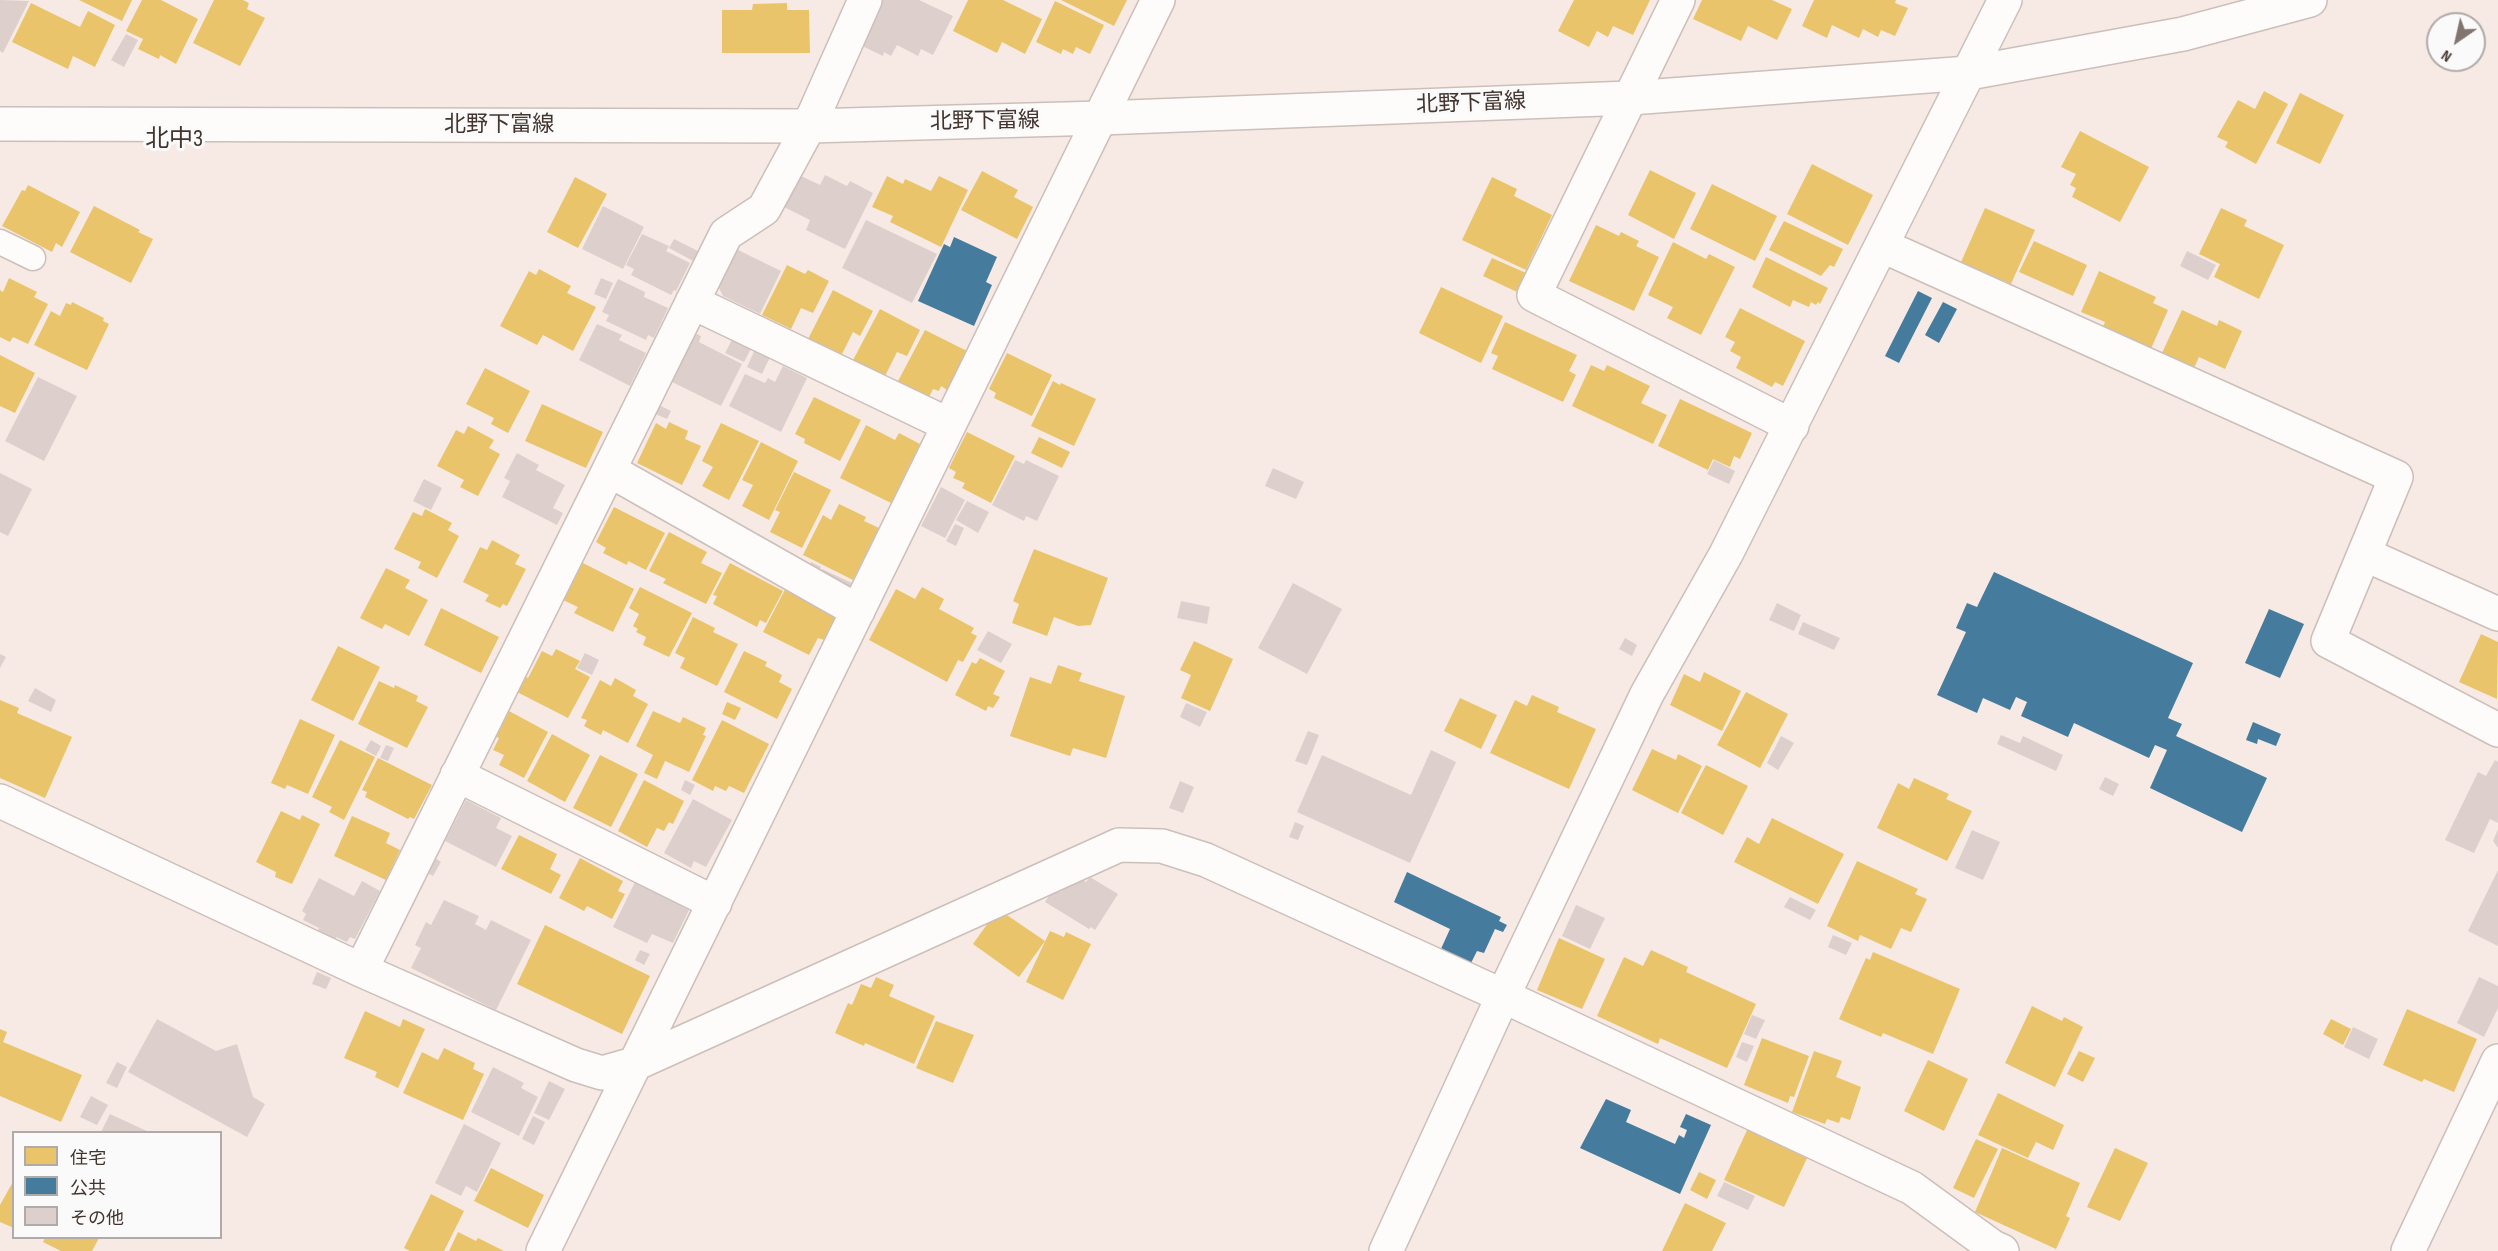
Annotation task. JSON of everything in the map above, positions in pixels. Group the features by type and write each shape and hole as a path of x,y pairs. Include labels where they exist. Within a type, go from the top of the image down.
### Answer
{"street":[{"path":"361,970 726,234 764,209 809,126 865,0"},
{"path":"543,1251 1158,0"},
{"path":"1678,0 1534,295 1791,426"},
{"name":"北野下富線","path":"0,124 809,126 1101,118 1630,98 1969,72 2183,34 2310,0"},
{"path":"1386,1251 1503,996 1647,694 1726,554 1883,246 2002,1"},
{"path":"1883,246 2396,477 2328,641 2498,730"},
{"path":"692,302 949,425"},
{"path":"609,470 858,611"},
{"path":"2364,555 2498,614"},
{"path":"457,775 715,903"},
{"path":"0,801 361,970 576,1065 602,1073 637,1063 1119,845 1162,846 1206,860 1912,1188 1993,1247 2002,1251"},
{"path":"2408,1251 2498,1061"}],"lane":[{"path":"0,242 33,258"}],"building: 住宅":[{"path":"79,0 132,0 122,21"},
{"path":"142,0 161,0 198,19 176,64 160,55 159,59 138,49 143,39 126,31"},
{"path":"214,0 243,0 249,3 247,9 265,18 240,66 193,43"},
{"path":"968,0 1003,0 1042,19 1025,54 1002,42 997,53 953,31"},
{"path":"1061,0 1127,0 1114,26"},
{"path":"1574,0 1650,0 1633,35 1613,26 1608,37 1597,31 1589,47 1558,31"},
{"path":"1702,0 1772,0 1792,9 1777,40 1748,26 1741,41 1693,19"},
{"path":"1814,0 1896,0 1895,3 1908,8 1895,36 1881,30 1878,37 1863,29 1859,38 1832,25 1827,38 1802,26"},
{"path":"1055,1 1104,25 1090,54 1076,47 1073,54 1063,49 1061,54 1036,42"},
{"path":"31,3 80,27 88,11 115,25 95,67 73,56 68,69 12,42"},
{"path":"787,3 787,10 809,10 810,53 722,53 722,10 752,10 753,4"},
{"path":"2264,91 2288,104 2256,164 2225,147 2228,142 2217,137 2238,100 2255,109"},
{"path":"2300,93 2344,115 2320,164 2276,143"},
{"path":"2080,131 2149,167 2120,222 2072,197 2076,188 2070,185 2076,174 2061,167"},
{"path":"1812,164 1873,195 1848,245 1787,214"},
{"path":"1650,170 1696,193 1674,239 1628,215"},
{"path":"982,171 1018,190 1014,197 1033,207 1017,239 961,210"},
{"path":"887,176 903,184 905,179 931,191 939,176 968,190 941,247 890,222 893,216 872,207"},
{"path":"575,177 607,194 578,248 547,232"},
{"path":"1492,177 1517,189 1514,196 1552,215 1526,270 1462,240"},
{"path":"1712,184 1777,216 1755,261 1690,229"},
{"path":"28,185 80,212 62,247 56,243 52,252 2,226 22,190 25,191"},
{"path":"94,206 153,239 131,283 70,252"},
{"path":"1985,208 2035,230 2011,284 1961,262"},
{"path":"2221,208 2247,220 2244,226 2284,245 2259,299 2214,277 2220,264 2199,254"},
{"path":"1784,221 1843,249 1834,267 1830,265 1821,276 1769,250"},
{"path":"1596,225 1619,236 1621,232 1639,241 1636,246 1659,257 1634,311 1569,281"},
{"path":"2034,241 2087,265 2073,296 2019,272"},
{"path":"1673,242 1706,259 1709,254 1735,267 1701,335 1667,318 1673,307 1648,295"},
{"path":"1766,257 1828,288 1820,304 1818,302 1816,305 1811,302 1809,307 1793,300 1790,307 1752,287"},
{"path":"1492,258 1526,273 1517,292 1483,276"},
{"path":"787,265 805,274 808,270 829,281 813,313 801,308 791,329 762,315"},
{"path":"539,269 571,286 567,293 596,307 573,351 543,335 537,345 500,326 529,271 536,275"},
{"path":"2099,271 2156,297 2153,303 2168,310 2150,351 2102,329 2105,322 2081,312"},
{"path":"9,278 37,292 34,297 48,304 28,344 13,337 10,342 0,337 0,290 3,292"},
{"path":"1441,287 1503,316 1481,363 1419,333"},
{"path":"833,290 873,311 860,336 853,332 841,356 808,339"},
{"path":"72,302 104,318 103,321 109,324 87,370 34,345 51,311 60,316 66,303 71,305"},
{"path":"1740,308 1805,341 1783,386 1775,382 1772,387 1736,368 1741,357 1730,351 1735,342 1725,337"},
{"path":"880,309 920,330 907,356 897,352 884,378 852,362"},
{"path":"2182,310 2217,326 2219,320 2242,331 2225,369 2199,357 2194,368 2162,353"},
{"path":"1505,322 1577,355 1569,371 1576,375 1563,402 1492,369 1498,356 1491,353"},
{"path":"925,330 967,351 947,390 941,386 939,391 933,389 928,399 897,383"},
{"path":"1007,353 1052,375 1032,416 994,398 996,393 989,389"},
{"path":"0,355 35,373 15,413 0,406"},
{"path":"1591,365 1604,371 1607,365 1650,386 1641,403 1667,415 1653,444 1572,406"},
{"path":"485,368 530,391 508,433 491,424 494,418 466,404"},
{"path":"1053,381 1096,399 1074,446 1031,426"},
{"path":"814,397 861,420 840,461 804,443 805,439 795,434"},
{"path":"1680,399 1752,433 1740,459 1734,456 1730,467 1713,459 1708,470 1658,446"},
{"path":"542,404 603,432 586,468 525,441"},
{"path":"669,422 688,431 685,439 701,446 682,485 637,463 656,423 666,429"},
{"path":"721,423 759,441 729,500 702,486 713,467 702,461"},
{"path":"866,425 895,440 899,433 920,444 891,503 840,478"},
{"path":"468,426 494,440 489,448 500,454 478,496 460,487 464,480 437,466 456,430 464,434"},
{"path":"967,432 1015,456 991,503 962,488 965,483 953,478 956,472 949,468"},
{"path":"1039,437 1070,452 1062,468 1031,453"},
{"path":"761,442 798,461 769,520 742,506 753,485 742,480"},
{"path":"794,472 831,490 802,548 770,532 780,512 775,510"},
{"path":"839,504 866,517 864,521 879,528 853,580 803,555 823,515 831,520"},
{"path":"614,507 665,533 646,570 628,561 627,565 603,553 606,548 596,542"},
{"path":"425,509 452,523 448,530 459,536 437,578 418,568 421,562 394,549 413,512 422,516"},
{"path":"669,532 707,552 701,563 722,573 706,604 663,583 666,579 649,571"},
{"path":"492,540 520,555 515,564 526,569 507,606 503,604 500,608 485,601 489,595 463,582 480,547 487,550"},
{"path":"1034,549 1108,578 1091,625 1078,626 1054,617 1047,636 1012,623 1019,604 1013,601"},
{"path":"581,562 634,589 613,632 574,613 578,607 563,600"},
{"path":"730,563 783,591 766,623 760,620 757,627 713,604 717,596 713,595"},
{"path":"386,568 410,580 405,588 428,600 409,636 385,624 382,629 360,618"},
{"path":"789,582 840,608 824,640 818,638 809,655 763,632"},
{"path":"640,587 692,613 669,657 643,645 646,637 636,632 638,629 633,626 639,614 629,608"},
{"path":"922,587 944,599 939,609 974,628 971,633 977,636 963,662 958,660 947,682 869,640 896,589 915,599"},
{"path":"441,608 499,637 481,673 424,645"},
{"path":"693,617 715,628 713,632 738,644 717,686 680,668 685,658 675,653"},
{"path":"2481,634 2498,642 2497,699 2459,682"},
{"path":"1194,641 1233,659 1210,711 1181,698 1191,675 1180,670"},
{"path":"338,646 380,667 353,721 311,700"},
{"path":"556,649 580,661 575,669 590,677 568,718 515,691 523,675 528,678 542,651 552,656"},
{"path":"744,651 767,662 765,666 782,675 779,682 792,689 777,719 724,692"},
{"path":"980,658 1005,671 993,694 1000,697 993,708 988,706 986,711 955,695 972,662 976,664"},
{"path":"1058,665 1082,673 1079,681 1125,696 1106,758 1073,748 1070,756 1010,736 1030,677 1051,684"},
{"path":"1704,672 1741,691 1722,731 1670,705 1684,674 1700,682"},
{"path":"615,678 636,690 633,696 648,704 628,743 603,730 601,735 584,726 587,720 581,718 600,680 611,686"},
{"path":"379,681 394,688 395,685 418,696 416,701 428,707 407,748 358,724"},
{"path":"1746,692 1788,714 1760,768 1717,745"},
{"path":"1532,695 1559,707 1557,712 1596,729 1569,789 1490,753 1515,700 1527,706"},
{"path":"1460,698 1497,715 1481,749 1444,731"},
{"path":"0,700 19,708 17,713 72,737 45,798 0,778"},
{"path":"727,702 741,708 735,720 722,714"},
{"path":"509,711 548,732 524,778 499,765 504,755 493,750 499,738 496,737"},
{"path":"653,711 680,723 683,717 706,728 703,735 706,736 689,772 665,761 657,779 644,773 653,755 636,746"},
{"path":"300,719 335,735 308,794 287,785 285,789 271,783"},
{"path":"722,720 769,744 744,793 729,786 726,791 715,786 713,791 692,780"},
{"path":"552,734 590,755 565,802 527,781"},
{"path":"340,740 375,757 344,820 329,812 332,807 312,797"},
{"path":"1652,749 1676,760 1678,754 1702,766 1678,813 1632,790"},
{"path":"600,755 638,774 611,827 573,808"},
{"path":"378,758 432,785 414,819 410,817 408,819 365,797 367,792 362,790"},
{"path":"1706,765 1748,786 1723,835 1681,813"},
{"path":"1914,778 1949,794 1946,799 1972,811 1947,861 1877,828 1898,783 1909,789"},
{"path":"644,780 684,801 673,824 669,822 664,831 657,828 647,847 618,831"},
{"path":"281,811 300,820 302,815 320,824 292,884 275,877 276,872 256,862"},
{"path":"352,816 390,833 386,843 400,850 386,880 334,856"},
{"path":"1772,818 1844,854 1818,904 1734,862 1747,837 1759,844"},
{"path":"519,835 557,854 550,869 561,875 551,894 501,869"},
{"path":"580,858 623,881 618,891 625,894 612,919 587,906 584,911 559,898"},
{"path":"1857,861 1918,889 1915,894 1927,899 1911,932 1901,928 1891,949 1860,935 1858,941 1827,926"},
{"path":"998,909 1045,941 1019,977 973,944"},
{"path":"545,925 650,976 622,1034 517,984"},
{"path":"1050,931 1064,937 1066,932 1091,944 1063,1000 1026,982"},
{"path":"1559,938 1605,959 1582,1009 1537,990"},
{"path":"1651,950 1688,967 1686,972 1756,1004 1727,1068 1660,1038 1658,1044 1597,1016 1624,957 1643,966"},
{"path":"1873,952 1960,989 1933,1054 1883,1033 1881,1037 1839,1019 1866,958 1870,960"},
{"path":"876,977 894,985 889,996 935,1016 914,1064 835,1033 848,1003 852,1005 861,984 871,988"},
{"path":"2032,1006 2062,1021 2064,1017 2083,1027 2055,1087 2005,1063"},
{"path":"2407,1009 2477,1039 2454,1092 2424,1079 2422,1082 2383,1065"},
{"path":"365,1011 400,1027 403,1019 425,1029 398,1088 375,1077 377,1072 344,1058"},
{"path":"2331,1019 2351,1029 2343,1045 2323,1034"},
{"path":"936,1021 974,1035 953,1083 916,1068"},
{"path":"0,1029 7,1032 3,1042 82,1075 61,1122 0,1096"},
{"path":"1762,1038 1809,1056 1794,1097 1790,1096 1788,1103 1744,1085"},
{"path":"444,1048 475,1063 473,1069 484,1074 463,1120 403,1093 422,1052 438,1060"},
{"path":"1814,1051 1842,1061 1836,1077 1861,1087 1850,1120 1841,1117 1839,1123 1827,1119 1825,1124 1792,1112"},
{"path":"2079,1051 2095,1058 2083,1082 2067,1074"},
{"path":"1928,1060 1968,1079 1944,1131 1904,1111"},
{"path":"1998,1093 2064,1125 2053,1150 2036,1142 2028,1158 1978,1135"},
{"path":"1748,1128 1808,1156 1784,1207 1724,1180"},
{"path":"1976,1139 1998,1149 1974,1198 1953,1188"},
{"path":"2002,1148 2080,1183 2066,1216 2070,1218 2056,1249 1975,1212"},
{"path":"2115,1148 2148,1163 2120,1221 2087,1207"},
{"path":"491,1168 544,1195 528,1228 474,1201"},
{"path":"1699,1172 1716,1180 1707,1199 1690,1190"},
{"path":"12,1184 12,1227 0,1222 0,1205"},
{"path":"431,1194 464,1211 444,1251 410,1251 404,1248"},
{"path":"1685,1203 1726,1223 1712,1251 1662,1251"},
{"path":"458,1232 476,1241 478,1238 504,1251 449,1251"},
{"path":"44,1239 98,1239 92,1251 61,1251 43,1242"}],"building: 公共":[{"path":"954,237 997,257 986,282 992,285 974,326 918,301 944,244 950,247"},
{"path":"1918,291 1932,298 1899,363 1885,356"},
{"path":"1943,302 1957,309 1939,343 1925,335"},
{"path":"1994,572 2193,663 2168,718 2182,724 2176,736 2267,778 2242,832 2150,788 2167,750 2155,745 2149,758 2074,723 2068,737 2021,716 2027,702 2016,697 2010,710 1983,698 1977,713 1937,695 1966,632 1956,628 1967,603 1977,607"},
{"path":"2269,609 2304,624 2280,678 2245,663"},
{"path":"2253,722 2281,734 2276,746 2258,739 2257,744 2246,740"},
{"path":"1407,872 1501,917 1499,921 1507,925 1503,932 1495,929 1484,953 1477,951 1470,965 1440,951 1450,929 1394,902"},
{"path":"1606,1099 1631,1110 1626,1122 1675,1144 1679,1135 1684,1138 1687,1130 1680,1127 1686,1114 1711,1125 1680,1194 1580,1148"}],"building: その他":[{"path":"0,0 29,1 3,53 0,51"},
{"path":"879,0 919,0 953,16 933,55 921,49 918,56 897,45 891,56 884,52 883,56 858,44"},
{"path":"126,34 138,40 124,67 111,60"},
{"path":"799,175 820,185 825,175 847,186 850,181 873,193 845,249 806,230 810,220 784,207"},
{"path":"603,206 644,227 623,269 582,249"},
{"path":"866,220 937,254 912,303 842,268"},
{"path":"642,234 669,246 666,251 690,263 676,291 674,290 671,295 631,275 634,269 626,265"},
{"path":"674,239 698,251 693,261 669,248"},
{"path":"736,249 781,271 760,314 723,296 718,286"},
{"path":"2187,251 2216,265 2208,280 2180,266"},
{"path":"601,278 613,283 606,299 594,294"},
{"path":"618,279 645,292 644,297 668,308 654,338 648,335 646,340 606,321 609,315 602,312"},
{"path":"597,324 622,335 619,340 646,353 630,386 579,360"},
{"path":"693,332 701,336 699,342 742,364 721,406 670,381"},
{"path":"733,338 752,347 744,362 725,353"},
{"path":"756,347 771,355 762,374 747,367"},
{"path":"783,366 807,378 781,432 729,406 745,374 765,383 768,378 775,382"},
{"path":"38,377 77,396 44,461 5,441"},
{"path":"657,404 671,411 667,419 653,413"},
{"path":"517,453 539,465 536,470 565,485 553,508 563,513 557,525 502,497 510,481 504,478"},
{"path":"1015,460 1024,464 1026,460 1059,476 1037,521 1026,516 1024,521 992,505"},
{"path":"1714,460 1735,471 1729,484 1707,474"},
{"path":"1273,468 1304,482 1296,499 1265,486"},
{"path":"0,473 32,489 8,536 0,532"},
{"path":"424,479 442,488 431,510 413,501"},
{"path":"941,487 965,500 945,538 921,526"},
{"path":"967,501 989,512 978,533 956,520"},
{"path":"955,524 964,528 956,546 946,541"},
{"path":"811,562 821,567 815,579 805,575"},
{"path":"822,569 852,583 844,598 815,584"},
{"path":"1293,583 1342,609 1307,674 1258,648"},
{"path":"1181,601 1210,607 1207,624 1177,618"},
{"path":"1777,603 1801,615 1794,631 1769,620"},
{"path":"1803,622 1840,638 1834,650 1798,634"},
{"path":"988,631 1012,644 1001,663 977,650"},
{"path":"1625,638 1637,645 1632,656 1619,649"},
{"path":"585,653 599,660 592,675 577,668"},
{"path":"0,654 6,657 0,668"},
{"path":"35,688 56,700 51,712 28,701"},
{"path":"1186,703 1207,712 1200,727 1180,717"},
{"path":"1308,731 1319,735 1307,765 1295,761"},
{"path":"2001,735 2020,743 2023,736 2063,755 2056,771 1997,744"},
{"path":"1781,736 1794,743 1778,770 1767,763"},
{"path":"371,740 381,746 376,756 365,750"},
{"path":"386,745 394,748 388,761 380,758"},
{"path":"1431,750 1456,762 1410,863 1297,812 1322,755 1411,795"},
{"path":"2495,760 2498,762 2498,823 2490,819 2474,853 2445,840 2478,772 2486,776"},
{"path":"2105,777 2119,784 2113,796 2099,789"},
{"path":"685,780 695,785 690,795 681,790"},
{"path":"1180,781 1194,787 1183,813 1169,808"},
{"path":"693,799 732,820 706,867 694,861 691,868 664,853"},
{"path":"466,800 501,818 496,828 512,836 496,867 445,841"},
{"path":"1295,822 1304,826 1298,840 1289,837"},
{"path":"2498,829 2498,848 2493,841"},
{"path":"1972,830 2000,842 1983,880 1955,868"},
{"path":"432,856 441,862 433,876 424,871"},
{"path":"2498,870 2498,946 2468,931"},
{"path":"1072,874 1086,882 1090,877 1118,894 1095,930 1091,927 1089,929 1045,902 1054,888 1061,892"},
{"path":"319,878 354,896 362,881 380,891 355,939 350,937 347,942 336,937 335,940 303,920 306,914 302,911"},
{"path":"645,880 686,900 683,907 689,910 673,943 652,934 647,943 613,927 635,882 643,886"},
{"path":"1790,897 1816,910 1810,920 1784,907"},
{"path":"444,900 479,916 475,924 486,930 491,920 531,940 496,1010 411,968 421,948 415,945 426,922 431,925"},
{"path":"1576,905 1605,918 1590,949 1562,936"},
{"path":"1833,935 1852,943 1846,955 1828,947"},
{"path":"640,950 650,954 644,965 635,960"},
{"path":"317,972 331,978 326,989 312,984"},
{"path":"2479,977 2498,986 2498,1008 2484,1037 2457,1023"},
{"path":"1752,1015 1765,1020 1756,1039 1744,1034"},
{"path":"157,1019 216,1051 237,1044 253,1097 265,1104 247,1137 128,1072"},
{"path":"2353,1027 2378,1039 2369,1059 2344,1047"},
{"path":"1742,1042 1754,1046 1747,1062 1736,1057"},
{"path":"117,1062 127,1067 117,1088 106,1083"},
{"path":"493,1067 524,1083 521,1088 538,1097 519,1136 471,1112"},
{"path":"549,1081 565,1089 549,1120 534,1113"},
{"path":"91,1096 108,1105 97,1125 80,1117"},
{"path":"110,1114 147,1131 102,1131"},
{"path":"533,1116 545,1122 534,1145 522,1139"},
{"path":"464,1124 501,1143 477,1192 466,1186 461,1196 435,1183"},
{"path":"1724,1182 1755,1196 1748,1210 1717,1196"}],"district":[{"name":"北中3","path":"174,140"}]}
